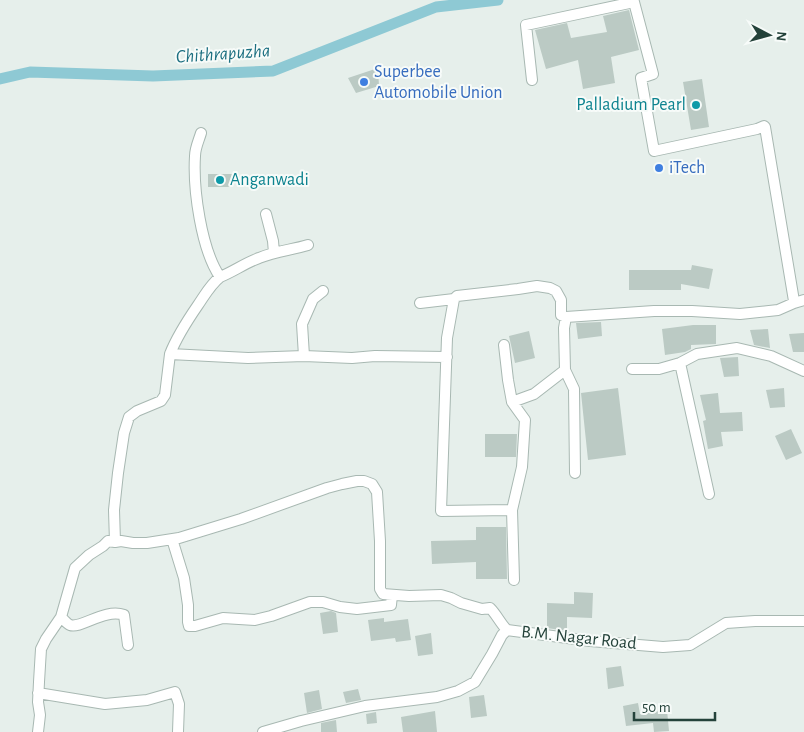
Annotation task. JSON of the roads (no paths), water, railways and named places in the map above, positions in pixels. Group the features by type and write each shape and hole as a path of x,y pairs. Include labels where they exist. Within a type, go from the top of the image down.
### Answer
{"street":[{"path":"420,303 454,299 457,296 518,290 536,286 556,291 561,300 561,315 566,317 654,311 740,314 778,310 799,302 765,127 654,151 641,78 653,74 634,2 526,25 532,80"},
{"path":"202,133 195,154 195,187 206,247 220,277"},
{"path":"266,214 274,253"},
{"path":"115,542 114,510 118,473 124,433 129,417 137,411 161,401 165,395 170,354 175,340 182,329 212,283 220,277 258,258 308,245"},
{"path":"304,356 302,324 312,299 322,291"},
{"path":"454,299 447,338 441,512 512,510"},
{"path":"566,317 564,328 565,370 574,389 575,473"},
{"path":"504,345 512,402 525,420 522,467 512,510 514,580"},
{"path":"632,369 659,369 680,363 697,354 737,348 771,356 804,371"},
{"path":"170,354 248,358 304,356 352,358 375,356 447,357"},
{"path":"680,363 709,494"},
{"path":"512,402 534,394 565,370"},
{"path":"38,732 41,648 61,617 75,568 88,555 108,541 147,543 172,539 241,519 335,486 356,481 372,484 377,492 380,541 380,592 384,595 440,594 460,603 490,608 507,630"},
{"path":"172,539 184,578 189,626 223,618 255,620 310,602 323,602 357,609 391,605 392,595"},
{"path":"61,617 70,625 78,626 103,615 121,613 124,615 128,645"},
{"name":"B.M. Nagar Road","path":"262,732 365,706 437,697 458,691 475,682 502,635 507,630 590,641 663,647 690,645 726,623 804,621"},
{"path":"38,693 105,704 147,700 175,692 179,704 178,732"}],"waterway":[{"name":"Chithrapuzha","path":"0,79 30,72 153,76 273,71 436,7 498,0"}],"place":[{"name":"Superbee Automobile Union","path":"364,82"},
{"name":"Palladium Pearl","path":"696,105"},
{"name":"iTech","path":"659,168"},
{"name":"Anganwadi","path":"220,180"}]}
